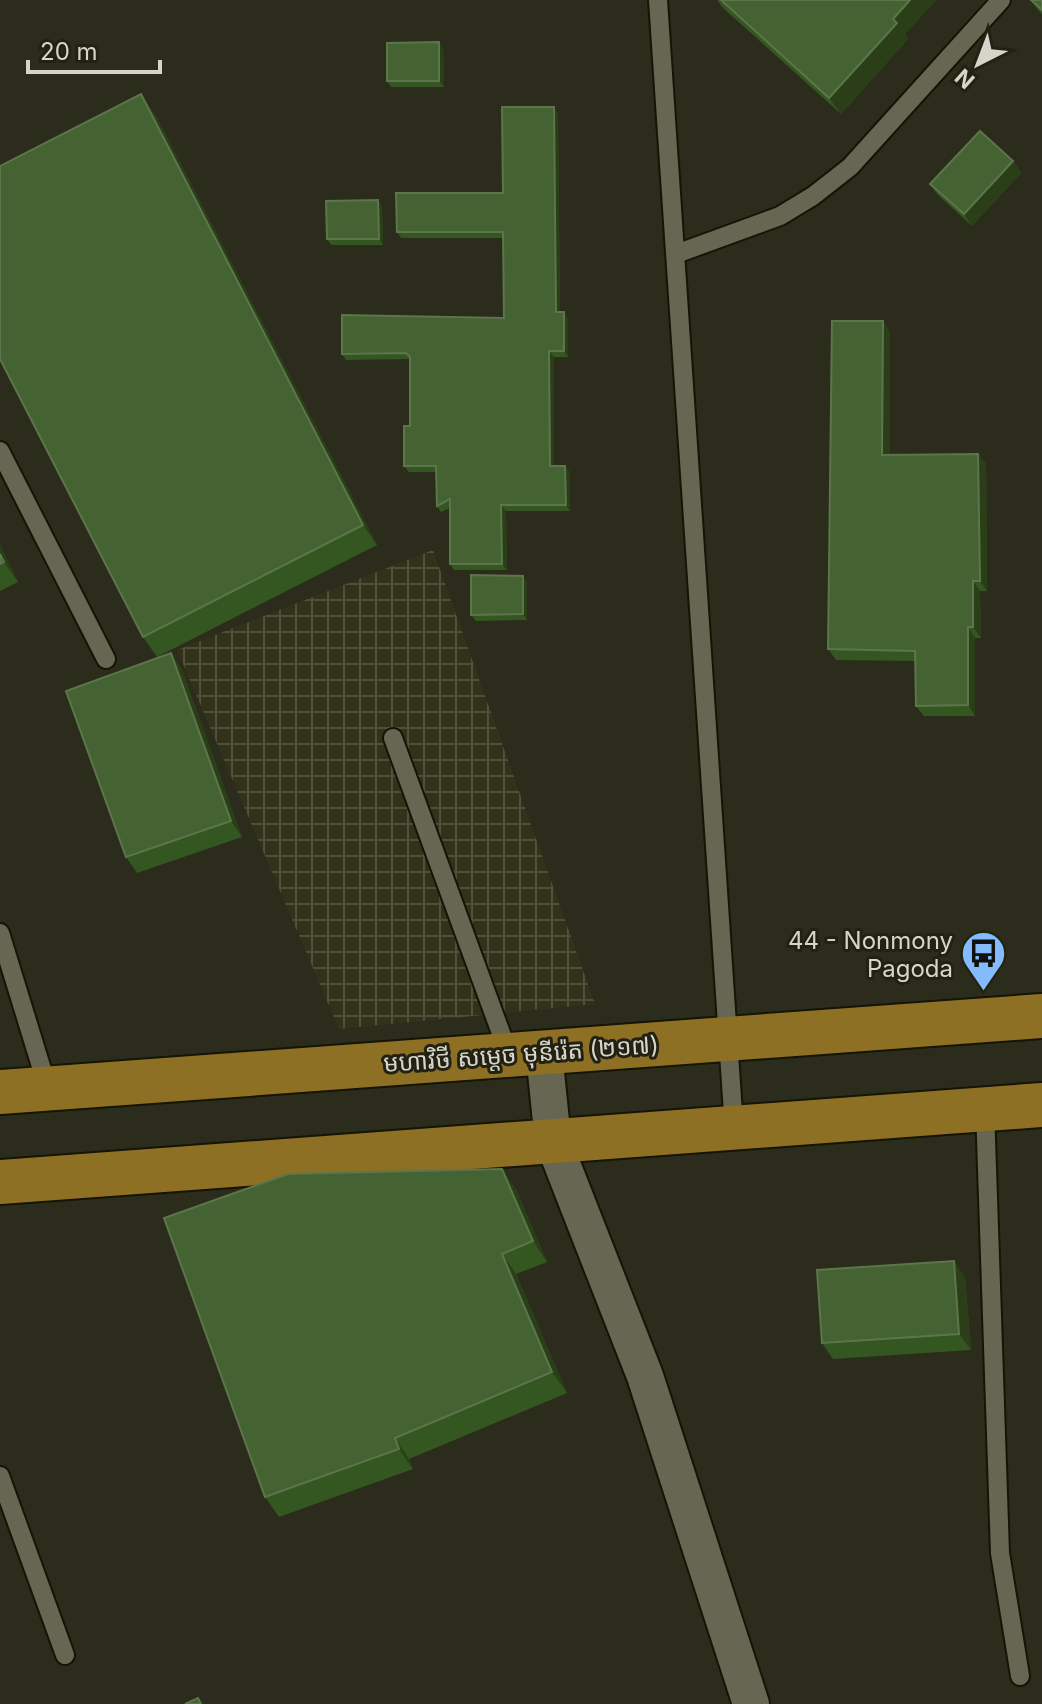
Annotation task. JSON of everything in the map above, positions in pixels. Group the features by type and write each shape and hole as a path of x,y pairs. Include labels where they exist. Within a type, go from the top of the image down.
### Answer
{"main road":[{"name":"មហាវិថី សម្តេច មុនីរ៉េត (២១៧)","path":"0,1092 1042,1016"},
{"path":"0,1182 1042,1105"}],"street":[{"path":"526,1054 553,1141 645,1376 751,1704"}],"lane":[{"path":"658,0 734,1128"},
{"path":"676,254 780,216 813,196 850,167 1001,0"},
{"path":"0,451 106,659"},
{"path":"393,738 526,1054"},
{"path":"0,933 48,1089"},
{"path":"985,1109 1000,1553 1020,1676"},
{"path":"0,1476 65,1655"}],"shaded area":[{"path":"433,550 595,1004 339,1029 177,650"}],"building":[{"path":"721,0 910,0 893,19 897,23 829,98"},
{"path":"1031,0 1042,0 1042,10"},
{"path":"439,42 439,81 387,81 387,43"},
{"path":"141,94 363,525 143,637 0,359 0,166"},
{"path":"502,107 554,107 556,312 564,312 564,351 549,351 550,466 565,466 566,505 501,505 502,564 450,564 450,499 437,506 436,466 404,466 404,426 410,426 410,357 406,353 342,354 342,315 504,318 503,232 397,232 396,193 503,193"},
{"path":"980,131 1013,161 964,214 930,184"},
{"path":"378,200 379,239 327,239 326,201"},
{"path":"832,321 883,321 882,455 978,454 980,581 973,581 973,627 968,627 968,705 916,706 915,651 828,649"},
{"path":"471,575 523,576 523,614 471,615"},
{"path":"171,653 231,821 126,857 66,691"},
{"path":"502,1169 533,1241 502,1254 552,1372 395,1438 399,1449 265,1497 164,1218 288,1174"},
{"path":"954,1261 959,1334 822,1343 817,1270"},
{"path":"198,1698 201,1704 185,1704"}],"place":[{"name":"44 - Nonmony Pagoda","path":"984,993"}]}
